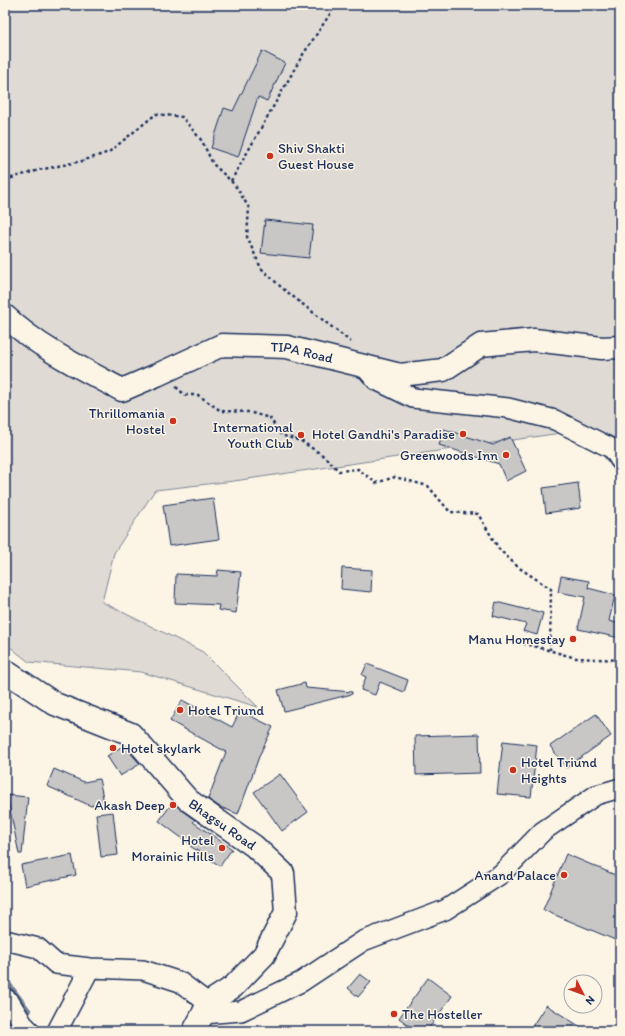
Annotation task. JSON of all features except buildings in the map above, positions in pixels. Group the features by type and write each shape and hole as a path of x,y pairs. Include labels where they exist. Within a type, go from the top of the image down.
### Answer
{"street":[{"name":"TIPA Road","path":"5,316 16,326 61,358 122,390 165,372 222,345 287,347 400,375 443,370 481,345 534,340 602,348 620,348"},
{"path":"364,366 376,380 414,398 508,408 555,420 613,449 620,460"},
{"name":"Bhagsu Road","path":"5,671 55,704 131,734 188,800 254,846 283,873 286,912 264,955 202,1016"},
{"path":"5,940 38,948 56,964 90,968 143,970 180,982 202,1016 241,1011 301,982 364,941 445,910 501,874 542,831 596,795 620,788"},
{"path":"57,1031 90,968"},
{"path":"5,998 9,1001 23,1024 30,1031"}],"path":[{"path":"231,181 302,56 336,5"},
{"path":"5,180 109,152 156,114 182,117 202,141 213,164 237,188 249,208 247,237 262,268 282,288 353,343"},
{"path":"165,372 164,382 173,384 185,395 198,395 221,411 248,412 270,418 281,435 301,441 324,456 339,471 358,469 376,483 395,477 428,486 450,512 478,514 499,549 518,567 551,590 550,650"},
{"path":"511,641 576,658 620,660"}],"shaded area":[{"path":"5,5 620,5 620,476 581,430 234,481 155,490 114,553 102,602 203,652 258,707 141,672 29,662 5,643"}],"waterway":[{"path":"5,979 29,1011"}],"place":[{"name":"Shiv Shakti Guest House","path":"270,156"},
{"name":"Thrillomania Hostel","path":"173,421"},
{"name":"Hotel Gandhi's Paradise","path":"463,434"},
{"name":"International Youth Club","path":"301,435"},
{"name":"Greenwoods Inn","path":"506,455"},
{"name":"Manu Homestay","path":"573,639"},
{"name":"Hotel Triund","path":"180,710"},
{"name":"Hotel skylark","path":"113,748"},
{"name":"Hotel Triund Heights","path":"513,770"},
{"name":"Akash Deep","path":"173,805"},
{"name":"Hotel Morainic Hills","path":"222,848"},
{"name":"Anand Palace","path":"564,875"},
{"name":"The Hosteller","path":"394,1014"}]}
